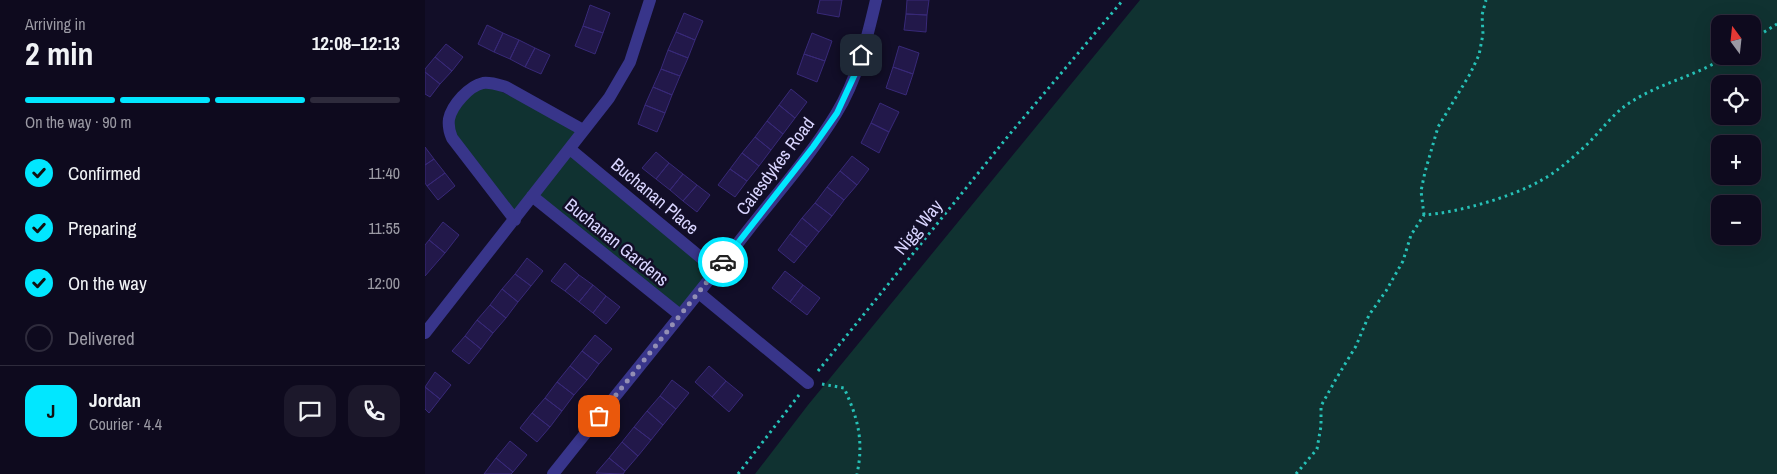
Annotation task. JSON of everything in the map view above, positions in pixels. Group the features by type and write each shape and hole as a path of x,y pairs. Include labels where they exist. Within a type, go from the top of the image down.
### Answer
{"street":[{"path":"425,333 609,98 630,62 650,0"},
{"name":"Caiesdykes Road","path":"553,474 717,271 837,113 855,74 876,0"},
{"path":"515,220 452,138 448,128 449,117 455,106 473,87 483,83 494,83 506,87 583,130"},
{"name":"Buchanan Place","path":"570,149 717,271"},
{"name":"Buchanan Gardens","path":"532,196 680,315"},
{"path":"699,293 808,383"}],"path":[{"name":"Nigg Way","path":"738,474 808,383 1009,135 1123,0"},
{"path":"1296,473 1317,449 1321,406 1356,346 1369,315 1386,291 1403,261 1411,235 1424,215 1421,191 1437,127 1470,74 1479,55 1483,34 1482,15 1486,0"},
{"path":"1761,34 1777,24"},
{"path":"1424,215 1443,214 1539,182 1559,169 1583,148 1624,106 1645,94 1711,63"},
{"path":"808,383 830,384 844,388 860,435 861,456 857,474"}],"green space":[{"path":"1140,0 1777,0 1777,474 755,474 808,405"},
{"path":"483,83 583,130 570,149 717,271 680,315 532,197 515,220 452,138 449,117"}],"building":[{"path":"820,0 842,0 839,17 817,13"},
{"path":"907,0 929,0 927,15 906,14"},
{"path":"590,5 610,13 603,33 583,26"},
{"path":"684,13 703,21 695,40 676,32"},
{"path":"906,14 927,15 926,32 904,30"},
{"path":"487,25 503,33 494,52 478,44"},
{"path":"583,26 603,33 595,54 575,46"},
{"path":"676,32 695,40 688,58 668,50"},
{"path":"503,33 519,40 510,59 494,52"},
{"path":"812,33 832,41 825,61 804,54"},
{"path":"519,40 535,48 525,67 510,59"},
{"path":"446,44 463,57 452,71 435,57"},
{"path":"899,46 919,53 913,74 893,67"},
{"path":"535,48 550,55 541,74 525,67"},
{"path":"668,50 688,58 680,76 661,69"},
{"path":"804,54 825,61 817,82 797,74"},
{"path":"435,57 452,71 440,84 425,72 425,69"},
{"path":"893,67 913,74 906,95 886,88"},
{"path":"661,69 680,76 672,95 653,87"},
{"path":"425,72 440,84 430,97 425,94"},
{"path":"653,87 672,95 665,113 645,105"},
{"path":"791,89 807,102 795,118 779,105"},
{"path":"880,103 899,112 889,132 871,123"},
{"path":"645,105 665,113 657,132 638,124"},
{"path":"779,105 795,118 783,134 767,121"},
{"path":"767,121 783,134 771,150 755,137"},
{"path":"871,123 889,132 879,153 861,143"},
{"path":"755,137 771,150 759,166 742,153"},
{"path":"425,147 434,159 425,165"},
{"path":"656,152 669,163 656,179 642,168"},
{"path":"742,153 759,166 747,181 730,169"},
{"path":"852,156 869,169 857,185 840,171"},
{"path":"434,159 445,173 427,186 425,183 425,165"},
{"path":"669,163 683,174 670,190 656,179"},
{"path":"730,169 747,181 735,197 718,185"},
{"path":"840,171 857,185 844,200 827,187"},
{"path":"445,173 455,186 438,200 427,186"},
{"path":"683,174 697,185 683,201 670,190"},
{"path":"697,185 710,195 697,212 683,201"},
{"path":"827,187 844,200 832,216 815,203"},
{"path":"815,203 832,216 819,232 802,218"},
{"path":"802,218 819,232 807,247 790,234"},
{"path":"443,222 459,235 445,253 429,240"},
{"path":"790,234 807,247 794,263 778,250"},
{"path":"429,240 445,253 425,276 425,245"},
{"path":"527,258 543,271 531,286 515,274"},
{"path":"565,263 579,275 565,291 551,281"},
{"path":"785,271 803,285 790,302 772,288"},
{"path":"515,274 531,286 518,302 502,289"},
{"path":"579,275 593,285 579,302 565,291"},
{"path":"593,285 606,296 593,313 579,302"},
{"path":"803,285 820,298 807,315 790,302"},
{"path":"502,289 518,302 506,318 490,305"},
{"path":"606,296 620,307 606,324 593,313"},
{"path":"490,305 506,318 493,333 477,320"},
{"path":"477,320 493,333 481,349 465,336"},
{"path":"595,335 612,349 599,364 582,351"},
{"path":"465,336 481,349 469,364 452,351"},
{"path":"582,351 599,364 587,380 570,366"},
{"path":"570,366 587,380 574,395 557,382"},
{"path":"709,366 726,381 712,397 695,382"},
{"path":"435,372 451,385 440,399 425,387"},
{"path":"672,380 689,393 676,409 660,396"},
{"path":"726,381 743,395 729,412 712,397"},
{"path":"557,382 574,395 562,411 545,398"},
{"path":"425,387 440,399 429,413 425,409"},
{"path":"660,396 676,409 663,425 647,411"},
{"path":"545,398 562,411 550,427 532,413"},
{"path":"647,411 663,425 651,440 634,427"},
{"path":"532,413 550,427 537,442 520,428"},
{"path":"634,427 651,440 638,456 622,442"},
{"path":"510,441 527,455 513,472 496,458"},
{"path":"622,442 638,456 625,471 609,458"},
{"path":"496,458 513,472 511,474 484,474"},
{"path":"609,458 625,471 623,474 596,473"}],"way so far":[{"path":"599,416 723,262"}],"route":[{"path":"723,262 813,147 837,113 855,74 861,55"}]}
